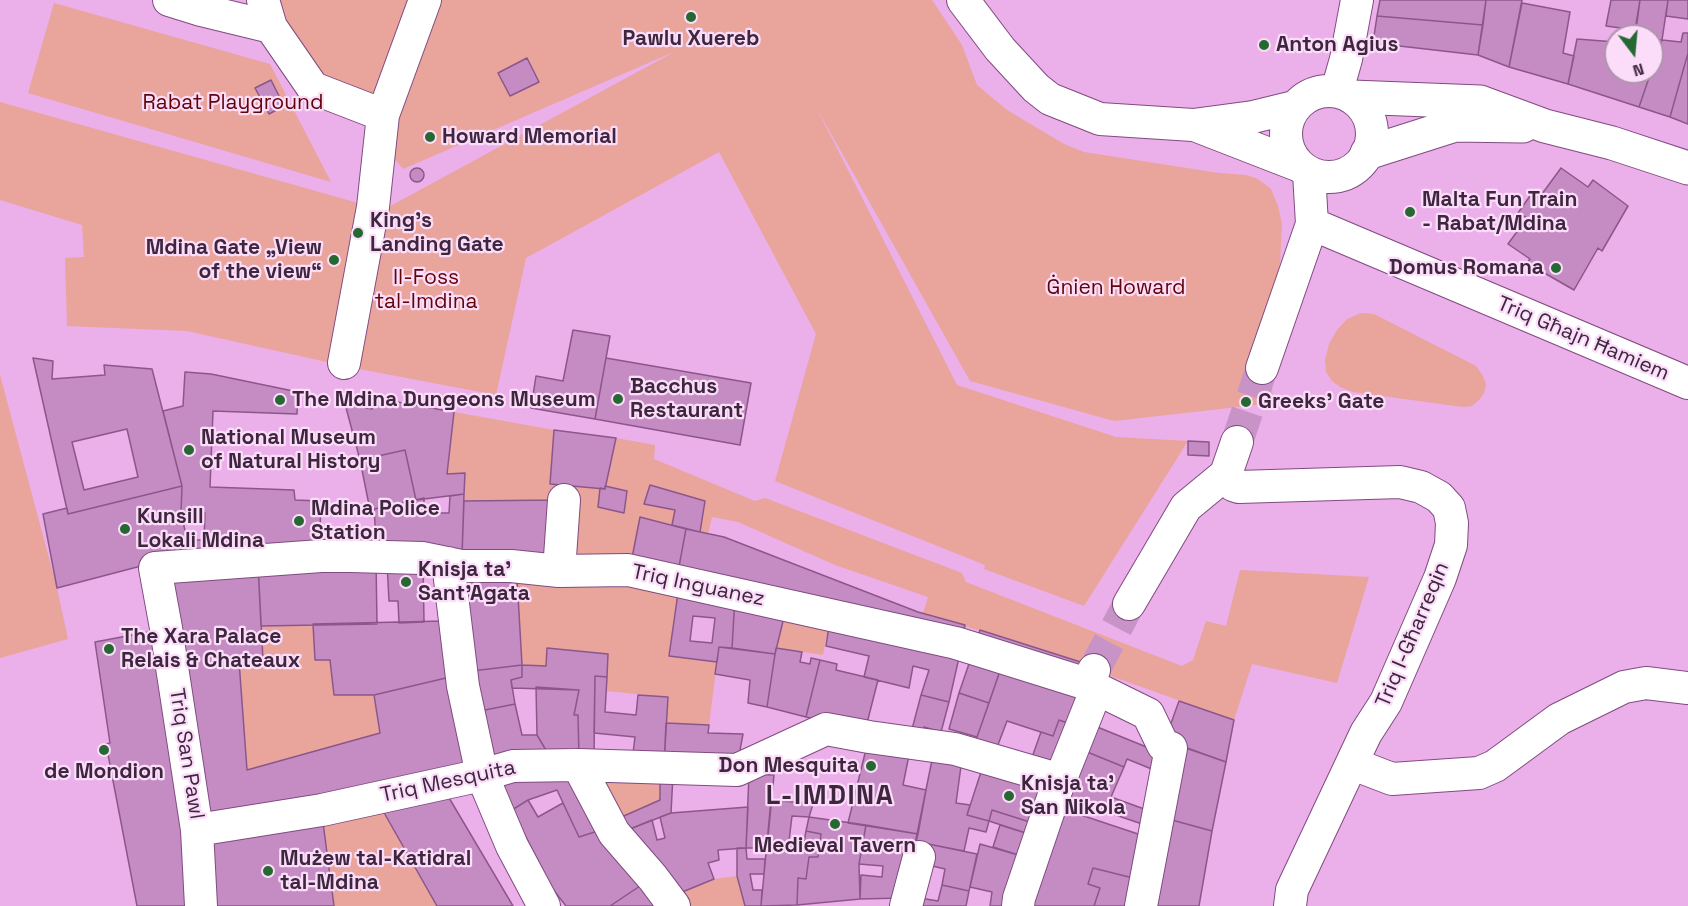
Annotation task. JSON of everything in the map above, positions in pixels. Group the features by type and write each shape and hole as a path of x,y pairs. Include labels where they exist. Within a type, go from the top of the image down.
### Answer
{"main road":[{"path":"1344,94 1480,102 1545,126 1612,143 1688,168"},
{"path":"1367,153 1455,125 1545,126"}],"street":[{"path":"169,0 267,14 313,88 383,115"},
{"path":"344,363 373,207 383,115 424,0"},
{"path":"963,0 1000,49 1036,88 1050,99 1100,119 1193,125 1253,117 1294,106 1313,93 1344,94 1362,105 1369,116 1372,141 1357,167 1316,172 1193,125"},
{"path":"1344,94 1355,7"},
{"path":"1294,106 1285,131 1286,144 1291,156 1316,172"},
{"path":"1262,368 1312,224 1316,172"},
{"name":"Triq Għajn Ħamiem","path":"1312,224 1688,383"},
{"path":"1129,604 1186,507 1226,474 1237,442"},
{"name":"Triq l-Għarreqin","path":"1226,474 1228,480 1239,487 1400,482 1421,487 1439,497 1449,508 1452,523 1451,545 1440,578 1393,687 1366,733 1292,890 1290,906"},
{"path":"559,571 564,500"},
{"name":"Triq Inguanez","path":"155,568 321,556 422,558 461,566 511,566 559,571 628,570 956,643 1093,681 1148,714 1163,745 1171,748 1141,906"},
{"path":"448,563 463,686 482,775 512,846 542,906"},
{"name":"Triq San Pawl","path":"155,568 197,830 201,906"},
{"path":"1018,906 1093,681"},
{"path":"1353,764 1392,779 1479,773 1495,766 1559,719 1624,687 1646,683 1688,688"},
{"name":"Triq Mesquita","path":"197,830 322,810 482,775 513,766 578,765 737,770 826,729 869,738 955,749 1061,780"},
{"path":"578,765 614,833 674,906"},
{"path":"906,906 920,856"}],"green space":[{"path":"276,0 932,0 962,45 977,85 1007,110 1064,144 1084,152 1219,173 1246,175 1258,179 1271,189 1282,224 1280,263 1255,365 1271,371 1273,403 1114,421 970,381 816,107 957,385 1116,437 1188,441 1084,606 984,569 985,565 775,481 816,334 719,152 526,258 496,395 354,368 187,331 67,326 65,258 84,257 82,225 0,200 0,102 383,210 676,51 403,169 283,25"},
{"name":"Rabat Playground","path":"54,3 270,64 331,182 28,93"},
{"path":"1361,313 1374,314 1476,366 1486,384 1484,393 1472,406 1463,407 1353,392 1340,387 1326,372 1325,360 1329,344 1347,319"},
{"path":"0,375 57,588 68,639 0,658"},
{"path":"454,412 554,430 550,484 600,488 598,507 624,513 627,491 605,486 616,438 655,445 654,459 755,501 765,498 962,573 966,582 1182,666 1193,660 1206,621 1226,626 1240,570 1369,577 1337,683 1252,664 1234,720 1094,670 1090,665 923,613 928,597 835,565 738,522 712,517 708,534 700,532 705,501 650,485 645,504 675,510 672,525 640,517 631,563 568,563 556,500 464,501 465,474 447,474"},
{"path":"517,578 679,586 669,656 717,662 709,725 666,723 667,697 606,691 608,654 546,666 522,665"},
{"path":"786,609 830,619 823,655 776,648"},
{"path":"313,624 330,660 334,695 374,695 380,733 247,770 239,661 263,660 261,626"},
{"path":"592,772 660,775 660,800 617,819"},
{"path":"378,802 437,906 334,906 322,815"},
{"path":"737,876 745,906 683,906 675,895 714,879"}],"building":[{"path":"1380,0 1486,0 1483,25 1377,16"},
{"path":"1486,0 1522,0 1509,67 1478,55"},
{"path":"1611,0 1640,0 1637,24 1606,24"},
{"path":"1640,0 1668,0 1664,27 1664,24 1636,24"},
{"path":"1668,0 1688,0 1688,19 1666,16"},
{"path":"1522,3 1570,12 1563,53 1574,56 1568,84 1509,67"},
{"path":"1377,16 1483,25 1478,55 1373,43"},
{"path":"1683,33 1688,33 1688,53 1670,117 1639,107 1647,84 1664,84 1664,40 1681,42"},
{"path":"1577,39 1604,41 1604,84 1647,84 1639,107 1568,84"},
{"path":"1688,53 1688,124 1670,117"},
{"path":"527,58 539,82 510,96 498,73"},
{"path":"271,80 284,106 269,114 255,88"},
{"path":"414,168 420,168 424,175 420,182 414,182 410,178 410,172"},
{"path":"1561,168 1588,187 1593,180 1628,206 1602,251 1598,248 1574,290 1527,263 1530,259 1508,244 1527,218 1518,213 1532,193 1539,198"},
{"path":"573,330 610,336 595,419 531,408 536,376 563,381"},
{"path":"33,358 53,361 52,379 105,375 104,365 152,369 182,486 68,514","holes":["127,429 138,477 84,490 72,442"]},
{"path":"606,358 751,383 740,445 595,419"},
{"path":"185,372 211,374 298,392 297,414 213,411 210,487 294,490 295,500 320,501 321,552 187,554 187,540 204,540 205,513 181,512 182,486 163,411 183,406"},
{"path":"375,398 454,412 447,474 465,473 464,494 416,500 405,450 360,460 345,404 372,409"},
{"path":"554,430 616,438 605,489 550,484"},
{"path":"1188,441 1209,442 1209,456 1188,455"},
{"path":"405,450 416,500 370,510 360,460"},
{"path":"650,485 705,501 700,532 672,525 675,510 644,504"},
{"path":"182,486 181,512 187,540 187,554 57,588 43,514 67,508 68,514"},
{"path":"605,486 627,491 624,513 598,507 600,488 605,489"},
{"path":"464,494 462,555 377,553 374,509 424,498 424,513 449,513 450,496"},
{"path":"556,500 551,562 462,555 464,501"},
{"path":"640,517 686,529 678,572 631,563"},
{"path":"686,529 724,537 918,612 965,625 962,639 678,572"},
{"path":"376,560 377,624 261,626 258,564"},
{"name":"Knisja ta’ Sant'Agata","path":"423,561 424,622 399,623 398,601 389,601 387,563"},
{"path":"258,564 263,660 239,661 247,770 380,733 374,695 446,678 469,772 202,826 166,574"},
{"path":"461,572 517,578 522,665 472,671"},
{"path":"679,586 735,597 732,648 719,647 717,662 669,656","holes":["693,616 715,618 712,643 690,641"]},
{"path":"735,597 786,609 775,654 732,648"},
{"path":"830,619 960,653 949,702 921,695 929,670 913,666 909,688 864,677 869,656 826,646"},
{"path":"444,621 446,678 374,695 334,695 330,660 315,660 313,624"},
{"path":"159,630 191,906 137,906 106,744 110,743 95,642"},
{"path":"980,630 1090,665 1085,679 976,644"},
{"path":"719,647 775,654 767,707 748,703 750,680 715,674"},
{"path":"547,648 608,654 607,677 595,676 594,758 579,758 578,715 574,715 579,690 512,688 511,680 522,677 522,665 546,666"},
{"path":"776,648 802,652 800,662 810,664 811,658 820,660 806,717 767,707"},
{"path":"972,655 1002,665 989,703 959,693"},
{"path":"820,660 837,664 836,670 878,680 865,731 806,717"},
{"path":"522,665 522,677 511,680 515,704 480,711 472,671"},
{"path":"1002,665 1084,693 1073,725 1059,720 1053,736 1007,721 996,750 975,743"},
{"path":"595,676 607,677 605,712 636,715 638,695 668,697 664,765 632,762 635,737 594,733"},
{"path":"536,687 579,690 574,715 578,715 579,758 550,757 537,735"},
{"path":"959,693 989,703 977,737 949,729"},
{"path":"921,695 949,702 941,732 924,727 921,739 910,737"},
{"path":"1179,701 1234,720 1226,762 1165,740"},
{"path":"515,704 522,735 537,735 550,757 490,764 480,711"},
{"path":"1059,720 1073,725 1055,771 1030,763 1041,732 1053,736"},
{"path":"666,723 709,725 708,733 743,734 737,766 664,765"},
{"path":"1090,724 1166,755 1159,772 1127,759 1124,767 1080,749"},
{"path":"867,745 909,755 903,785 926,790 918,834 848,823"},
{"path":"1180,746 1226,762 1212,831 1172,820"},
{"path":"1080,749 1124,767 1111,797 1147,810 1142,824 1060,796"},
{"path":"932,760 961,766 956,803 970,805 967,815 989,821 986,832 969,828 964,851 928,844 926,852 914,849"},
{"path":"570,770 601,830 579,837 557,790 528,800 512,810 495,777"},
{"name":"Knisja ta’ San Nikola","path":"981,772 1048,787 1036,824 992,810 989,821 967,815"},
{"path":"749,774 774,775 767,848 746,848"},
{"path":"660,775 673,775 671,813 625,831 617,819 660,800"},
{"path":"445,791 513,906 437,906 378,802"},
{"path":"528,800 538,817 563,803 579,837 601,830 646,882 610,906 566,906 552,888 512,810"},
{"path":"771,800 813,804 809,817 792,816 789,841 804,842 806,831 821,834 818,857 809,857 806,879 798,878 797,905 761,906"},
{"path":"748,807 746,848 718,850 719,860 708,863 714,879 675,895 625,831 652,820 657,840 665,838 660,817 671,813"},
{"path":"1057,807 1144,836 1133,878 1093,868 1088,884 1100,888 1094,906 1024,906"},
{"path":"992,810 1036,824 1032,835 989,821"},
{"name":"Mużew tal-Katidral tal-Mdina","path":"322,815 334,906 207,906 205,835"},
{"path":"809,817 866,825 859,864 860,899 797,905 798,878 806,879 809,857 818,857 821,834 806,831"},
{"path":"1172,820 1212,831 1199,906 1156,906"},
{"path":"866,825 918,834 902,898 860,899 861,875 882,877 883,866 859,864"},
{"path":"1000,825 1032,835 1025,857 993,847"},
{"path":"928,844 977,854 969,891 942,885 945,869 924,864"},
{"path":"980,844 1025,857 1013,906 990,906 992,892 970,887"},
{"path":"737,848 746,848 747,859 765,859 764,874 750,874 753,890 762,890 761,906 745,906 737,876"},
{"path":"1093,868 1133,878 1125,906 1094,906 1100,888 1088,884"},
{"path":"646,882 664,906 610,906"},
{"path":"942,885 969,891 966,906 912,906 914,897 938,901"}],"tunnel":[{"path":"1237,442 1262,368"},
{"path":"1094,670 1129,604"}],"place":[{"name":"Pawlu Xuereb","path":"691,17"},
{"name":"Anton Agius","path":"1264,45"},
{"name":"Howard Memorial","path":"430,137"},
{"name":"Malta Fun Train - Rabat/Mdina","path":"1410,212"},
{"name":"King's Landing Gate","path":"358,233"},
{"name":"Mdina Gate „View of the view“","path":"334,260"},
{"name":"Domus Romana","path":"1556,268"},
{"name":"Bacchus Restaurant","path":"618,399"},
{"name":"The Mdina Dungeons Museum","path":"280,400"},
{"name":"Greeks' Gate","path":"1246,402"},
{"name":"National Museum of Natural History","path":"189,450"},
{"name":"Mdina Police Station","path":"299,521"},
{"name":"Kunsill Lokali Mdina","path":"125,529"},
{"name":"Knisja ta’ Sant'Agata","path":"406,582"},
{"name":"The Xara Palace Relais & Chateaux","path":"109,649"},
{"name":"de Mondion","path":"104,750"},
{"name":"Don Mesquita","path":"871,766"},
{"name":"Knisja ta’ San Nikola","path":"1009,796"},
{"name":"Medieval Tavern","path":"835,824"},
{"name":"Mużew tal-Katidral tal-Mdina","path":"268,871"}],"district":[{"name":"L-IMDINA","path":"830,797"}],"park label":[{"name":"Ġnien Howard","path":"1116,288"},
{"name":"Il-Foss tal-Imdina","path":"426,290"}]}
